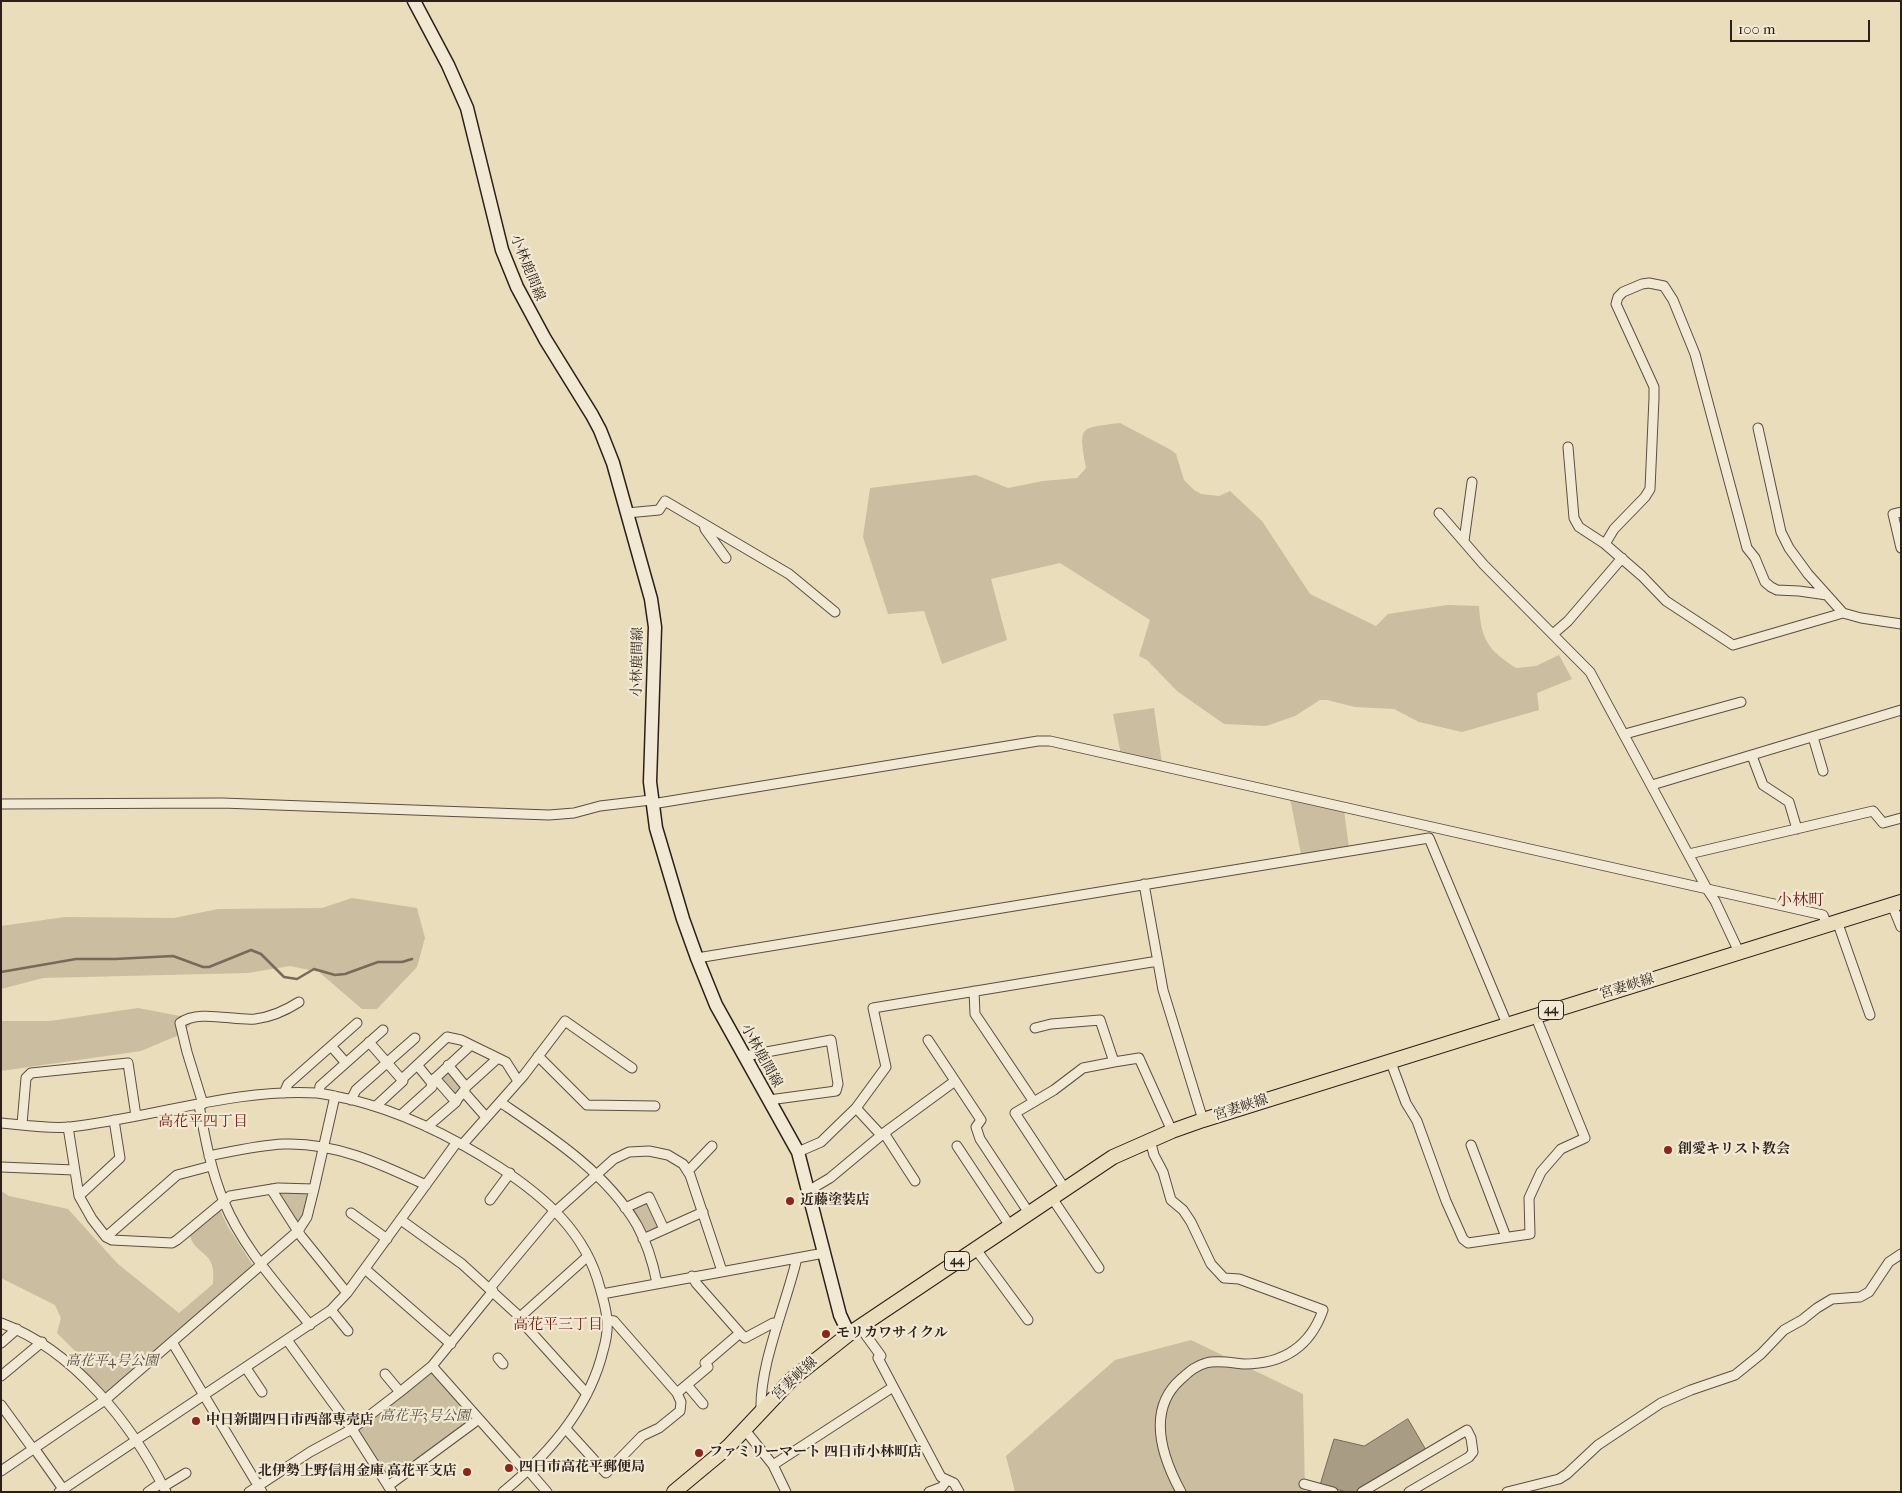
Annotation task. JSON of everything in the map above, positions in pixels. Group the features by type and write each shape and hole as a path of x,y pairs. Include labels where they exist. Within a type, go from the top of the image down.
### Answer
{"main road":[{"name":"小林鹿間線","path":"414,1 448,65 467,108 495,224 510,271 530,314 600,430 613,464 651,599 655,627 650,770 651,802 665,861 697,958 716,1005 798,1152 840,1315 855,1331"},
{"name":"宮妻峡線","path":"674,1492 712,1461 745,1430 792,1379 855,1331 975,1248 1113,1157 1202,1120 1896,903"}],"street":[{"path":"1606,544 1614,529 1650,489 1654,398 1654,387 1616,304 1618,297 1623,292 1642,284 1656,284 1664,286 1670,296 1694,354 1747,548 1755,558 1765,582 1777,590 1799,590 1827,595"},
{"path":"1758,428 1781,532 1789,548 1843,613"},
{"path":"1568,447 1574,518 1579,527 1606,544 1642,576 1666,601 1733,645 1843,613 1861,618 1901,624"},
{"path":"1464,541 1472,482"},
{"path":"627,513 659,510 665,501 789,574 835,612"},
{"path":"1900,544 1893,514 1901,512"},
{"path":"1440,513 1484,565 1590,672 1707,889 1716,901 1740,952"},
{"path":"704,524 705,529 726,558"},
{"path":"1554,634 1568,621 1622,558"},
{"path":"1625,734 1741,702"},
{"path":"1652,786 1901,710"},
{"path":"1812,737 1823,771"},
{"path":"1,804 222,803 548,815 574,813 600,806 651,802 1038,741 1050,741 1815,912 1823,915 1832,923 1870,1015"},
{"path":"1752,756 1763,785 1789,802 1797,828"},
{"path":"1689,854 1873,811 1883,822 1901,818"},
{"path":"1424,824 1506,1024"},
{"path":"697,958 1429,838"},
{"path":"1144,884 1165,997 1202,1120"},
{"path":"1896,903 1901,927"},
{"path":"798,1152 821,1142 856,1108 886,1067 873,1008 1158,961"},
{"path":"974,991 975,1014 1034,1102"},
{"path":"299,1002 281,1012 260,1018 245,1020 209,1017 187,1019 180,1023 201,1105 211,1166 223,1201 238,1231 261,1264 310,1325"},
{"path":"1390,1060 1406,1103 1417,1122 1446,1201 1463,1239 1468,1243 1530,1234 1529,1198 1541,1172 1561,1149 1585,1138 1535,1015"},
{"path":"1035,1028 1051,1024 1100,1020 1114,1062"},
{"path":"1,1405 34,1449 61,1490 331,1310 348,1293 426,1185 459,1144 500,1102 565,1021 632,1068"},
{"path":"284,1093 288,1084 357,1023"},
{"path":"319,1093 320,1086 383,1030"},
{"path":"376,1106 403,1081 401,1080 418,1066 418,1063 447,1037 461,1040 506,1062 518,1081"},
{"path":"351,1100 356,1090 415,1038"},
{"path":"745,1056 831,1040 838,1084 836,1091 769,1100"},
{"path":"928,1040 981,1120 976,1127 980,1139 1029,1213"},
{"path":"369,1042 401,1080"},
{"path":"401,1115 432,1087 433,1080 448,1065 471,1045"},
{"path":"331,1046 346,1063"},
{"path":"538,1056 587,1105 655,1106"},
{"path":"427,1127 456,1102 465,1089 498,1058"},
{"path":"1065,1189 1015,1113 1054,1090 1083,1068 1139,1058 1172,1131"},
{"path":"22,1124 26,1078 31,1073 128,1063 136,1116"},
{"path":"448,1065 486,1118"},
{"path":"418,1066 456,1102"},
{"path":"808,1191 830,1178 882,1134 954,1081"},
{"path":"1,1123 68,1127 242,1097 284,1093 319,1093 376,1106 401,1115 459,1144 510,1173 556,1211 579,1240 588,1256 602,1294 607,1320 601,1361 587,1394 566,1429 527,1471 503,1492"},
{"path":"1,1471 105,1400 298,1231 307,1217 335,1096"},
{"path":"500,1102 568,1151 596,1174 637,1225 651,1258 657,1283"},
{"path":"856,1108 882,1134 915,1181"},
{"path":"78,1196 120,1158 114,1120"},
{"path":"68,1127 78,1196 92,1219 106,1237 112,1240 172,1242 177,1240 223,1201 236,1195 271,1189 314,1189"},
{"path":"1150,1140 1154,1155 1164,1172 1171,1200 1191,1222 1211,1264 1224,1278 1239,1279 1323,1310 1312,1335 1289,1355 1269,1361 1247,1364 1208,1362 1195,1367 1173,1386 1162,1411 1160,1433 1170,1471 1181,1492"},
{"path":"209,1156 277,1145 301,1144 324,1147 368,1159 426,1185"},
{"path":"1471,1145 1506,1237"},
{"path":"688,1171 712,1146"},
{"path":"957,1146 1010,1226"},
{"path":"249,1492 260,1488 310,1452 352,1429 432,1366 451,1344 491,1289 556,1211 596,1174 621,1155 636,1151 668,1156 678,1161 688,1171 722,1271"},
{"path":"106,1237 177,1175 211,1166"},
{"path":"1,1167 74,1170"},
{"path":"490,1200 510,1173"},
{"path":"271,1189 298,1231 348,1293"},
{"path":"625,1208 648,1197 664,1229"},
{"path":"1052,1198 1099,1268"},
{"path":"643,1239 703,1212"},
{"path":"351,1213 387,1239"},
{"path":"401,1220 462,1264 491,1289 520,1317 522,1322 587,1394"},
{"path":"975,1248 1028,1320"},
{"path":"602,1294 824,1253"},
{"path":"1507,1492 1559,1479 1568,1474 1598,1446 1661,1403 1691,1390 1735,1375 1761,1354 1784,1330 1802,1320 1817,1308 1832,1299 1860,1297 1869,1292 1889,1262 1901,1254"},
{"path":"520,1317 588,1256"},
{"path":"761,1412 760,1396 768,1358 797,1258"},
{"path":"365,1269 451,1344"},
{"path":"692,1276 696,1284 745,1338 773,1323"},
{"path":"331,1310 348,1331"},
{"path":"566,1429 606,1474 642,1436 659,1428 678,1415 682,1405 677,1394 614,1321 607,1320"},
{"path":"1,1323 42,1342 71,1366 105,1400 136,1441 164,1487"},
{"path":"1,1343 17,1329"},
{"path":"855,1331 881,1356 878,1358 892,1387 941,1476 954,1483 959,1492"},
{"path":"677,1394 708,1367 705,1363 740,1333"},
{"path":"287,1340 352,1429 388,1490 479,1419"},
{"path":"1,1376 42,1342"},
{"path":"172,1342 260,1488"},
{"path":"432,1366 547,1492"},
{"path":"246,1368 262,1392"},
{"path":"385,1374 400,1392"},
{"path":"687,1385 704,1404"},
{"path":"773,1464 892,1387"},
{"path":"745,1430 773,1464 786,1492"},
{"path":"1362,1492 1467,1430 1473,1444 1473,1452 1469,1457 1409,1492"},
{"path":"148,1492 164,1487 186,1473"},
{"path":"929,1492 942,1487 947,1480"},
{"path":"1304,1484 1333,1492"}],"green space":[{"path":"1120,423 1176,454 1184,480 1194,490 1201,494 1219,496 1230,491 1262,521 1310,594 1376,626 1388,614 1447,605 1479,606 1484,636 1499,656 1516,668 1536,666 1559,655 1572,679 1537,693 1539,710 1462,732 1419,722 1394,709 1355,707 1327,700 1320,700 1295,716 1266,726 1224,724 1177,691 1147,660 1139,656 1150,620 1060,563 991,579 1007,640 942,664 924,611 888,614 863,537 870,488 976,475 1008,488 1043,481 1077,478 1086,468 1082,444 1085,432 1089,428 1096,426"},
{"path":"1154,708 1162,763 1121,755 1113,714"},
{"path":"1290,798 1344,810 1349,848 1301,854"},
{"path":"352,898 417,908 425,938 417,967 377,1009 362,1009 319,972 290,966 248,973 43,978 1,989 1,926 65,917 174,918 218,909 322,908"},
{"path":"138,1008 180,1016 191,1024 179,1035 141,1051 1,1071 1,1021 50,1021"},
{"path":"449,1069 464,1087 454,1097 438,1078"},
{"name":"高花平4号公園","path":"1,1191 9,1196 68,1209 118,1264 179,1313 213,1284 212,1264 196,1247 189,1233 217,1209 220,1210 253,1268 109,1393 104,1393 75,1364 90,1351 76,1352 57,1333 61,1318 55,1305 1,1278"},
{"path":"279,1191 307,1191 310,1195 301,1223 296,1223 277,1195"},
{"path":"643,1202 648,1204 659,1225 657,1229 646,1234 631,1212 631,1208"},
{"path":"1191,1340 1303,1394 1305,1492 1015,1492 1006,1456 1115,1360"},
{"name":"高花平3号公園","path":"431,1372 475,1419 390,1484 358,1433 358,1430"}],"shaded area":[{"path":"1408,1419 1426,1450 1357,1492 1347,1492 1320,1485 1334,1439 1364,1446"}],"waterway":[{"path":"1,972 76,959 173,956 203,967 209,967 251,950 261,954 284,977 297,979 314,969 335,975 345,974 378,962 402,962 412,959"}],"place":[{"name":"創愛キリスト教会","path":"1668,1150"},
{"name":"近藤塗装店","path":"790,1201"},
{"name":"モリカワサイクル","path":"826,1334"},
{"name":"中日新聞四日市西部専売店","path":"196,1421"},
{"name":"ファミリーマート 四日市小林町店","path":"699,1453"},
{"name":"四日市高花平郵便局","path":"509,1468"},
{"name":"北伊勢上野信用金庫 高花平支店","path":"467,1472"}],"district":[{"name":"小林町","path":"1800,901"},
{"name":"高花平四丁目","path":"203,1122"},
{"name":"高花平三丁目","path":"558,1325"}]}
